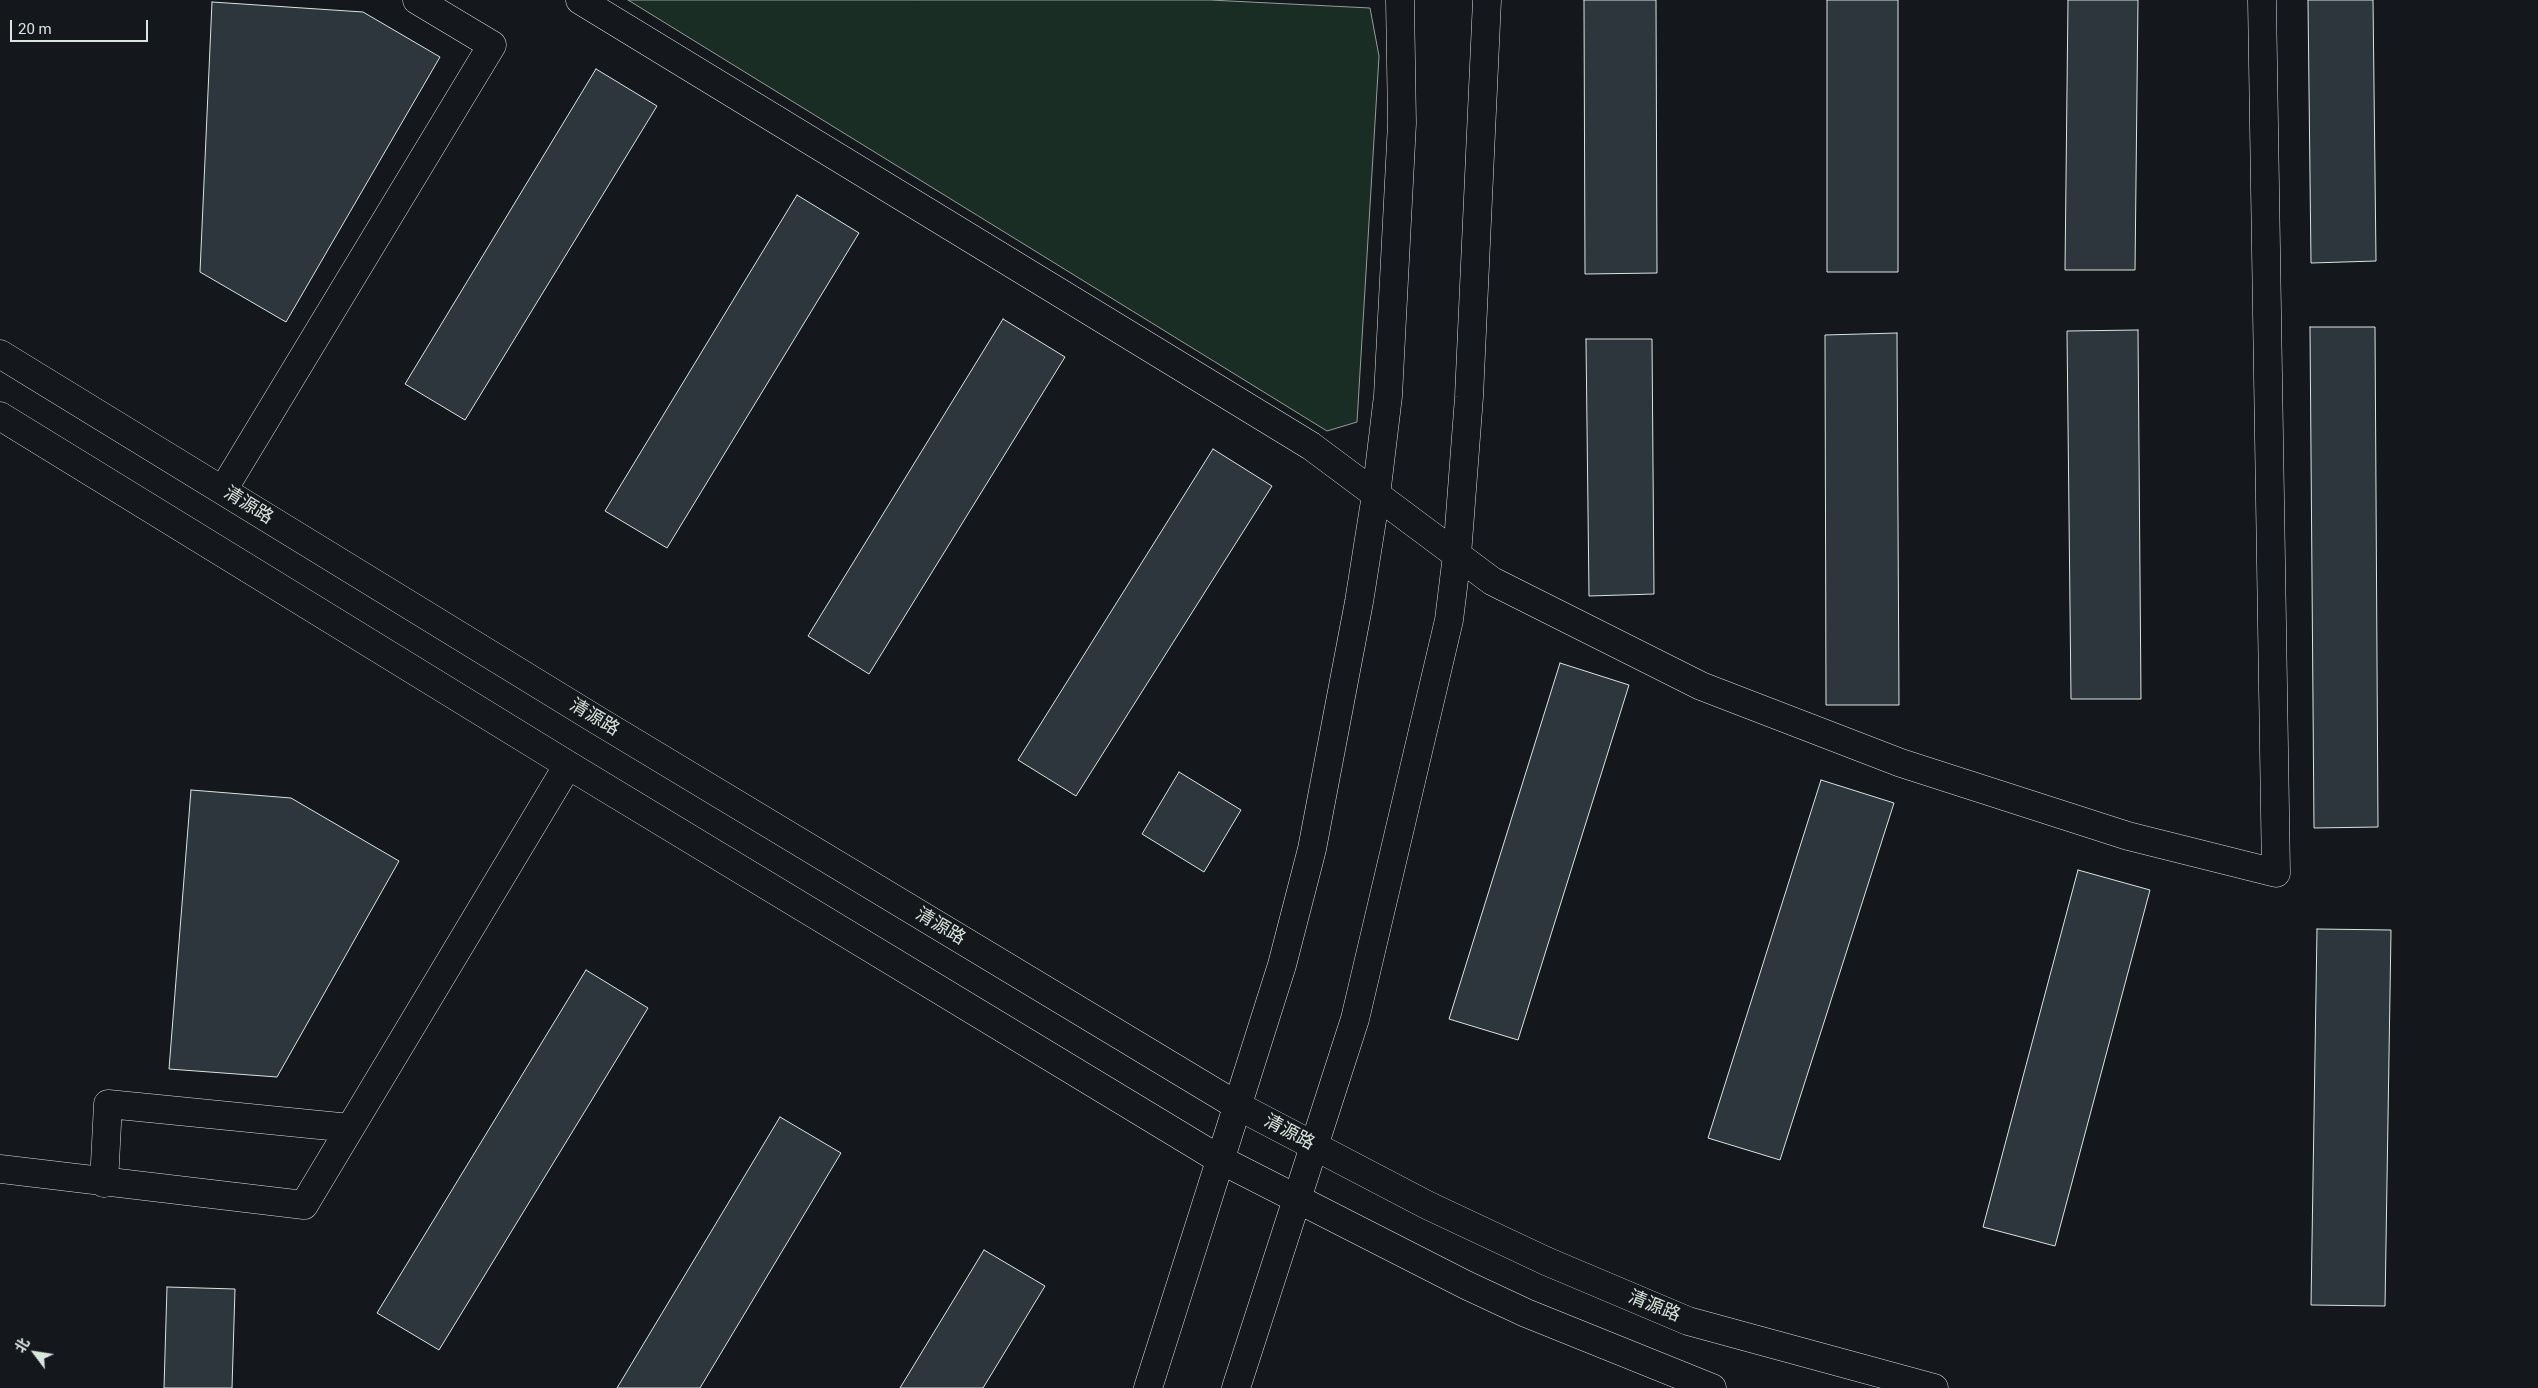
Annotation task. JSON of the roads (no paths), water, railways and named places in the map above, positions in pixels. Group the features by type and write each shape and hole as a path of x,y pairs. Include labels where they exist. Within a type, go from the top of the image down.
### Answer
{"street":[{"path":"223,490 492,46 417,0"},
{"path":"580,0 1311,446 1492,581 1701,686 1901,763 2128,836 2276,873 2262,0"},
{"path":"1148,1388 1236,1105 1282,965 1312,850 1359,602 1376,495 1388,396 1402,124 1400,0"},
{"path":"1236,1388 1355,1019 1449,620 1457,555 1469,396 1486,0"},
{"name":"清源路","path":"0,354 598,720 1236,1105 1314,1147 1427,1205 1546,1261 1688,1321 1934,1388"},
{"path":"0,416 568,765 1219,1159 1466,1286 1526,1313 1712,1388"},
{"path":"0,1169 104,1183 304,1204 568,765"},
{"path":"104,1183 108,1104 350,1128"}]}
